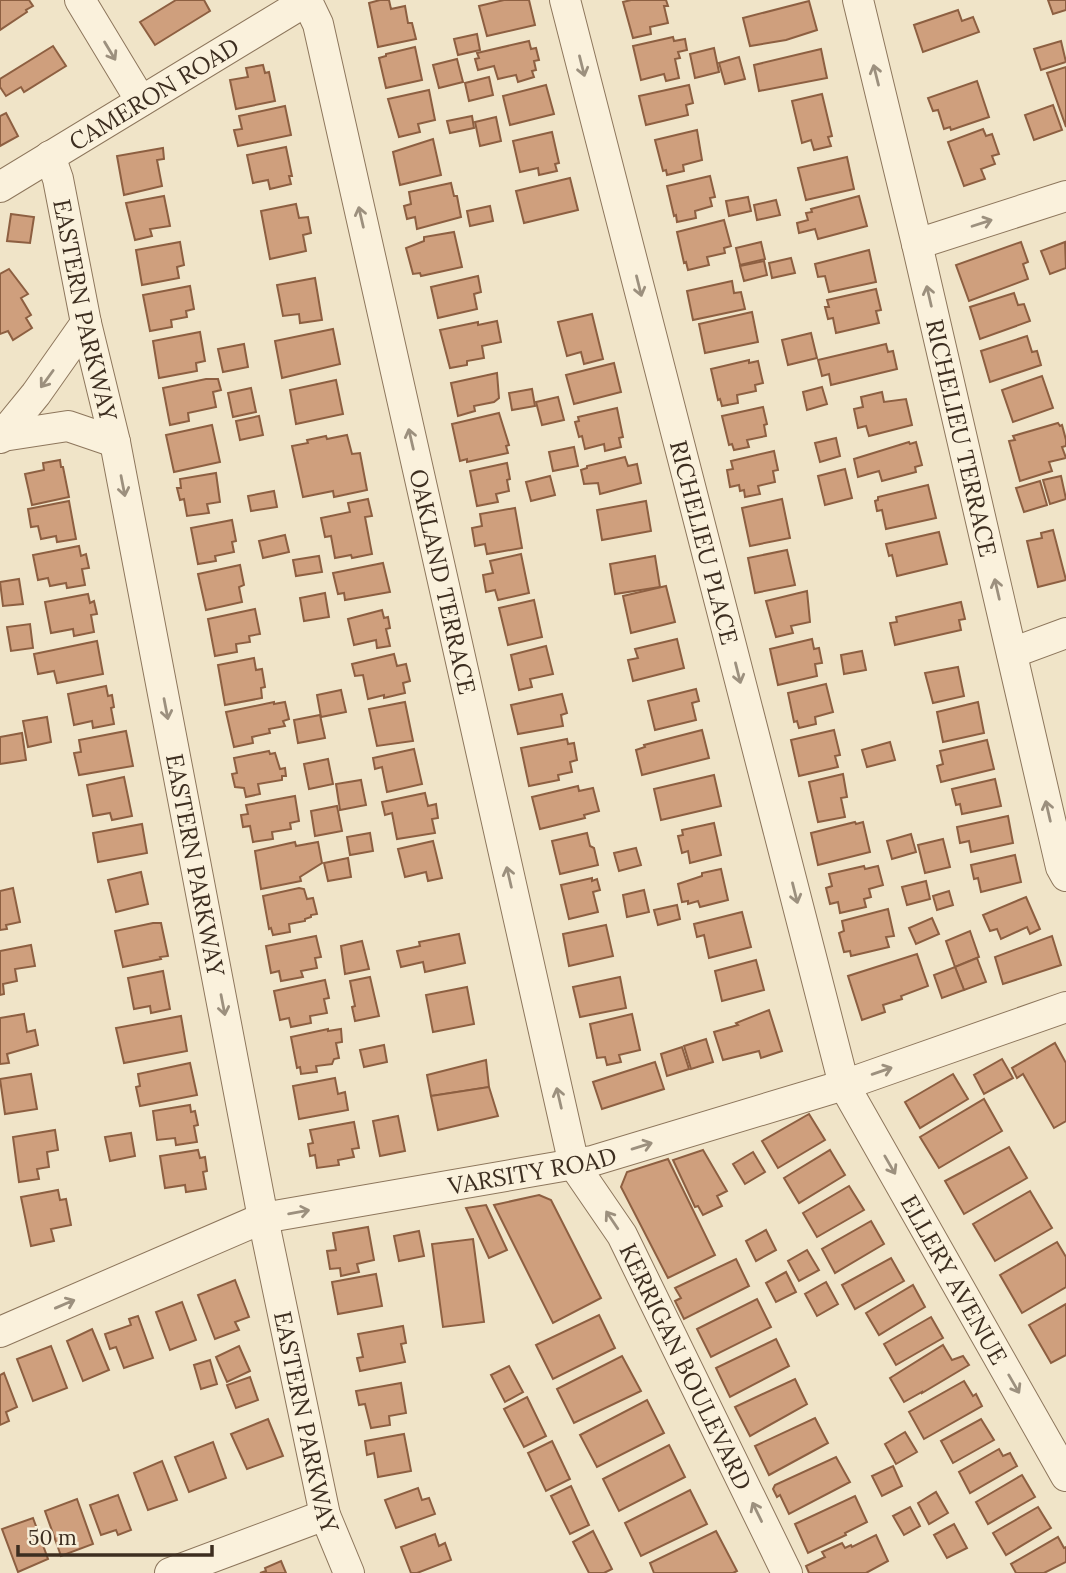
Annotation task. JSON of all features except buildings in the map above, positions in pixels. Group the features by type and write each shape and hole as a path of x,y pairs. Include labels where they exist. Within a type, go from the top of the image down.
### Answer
{"street":[{"path":"80,0 141,102"},
{"name":"RICHELIEU PLACE","path":"565,0 844,1084"},
{"name":"RICHELIEU TERRACE","path":"858,0 1061,867 1066,876"},
{"name":"CAMERON ROAD","path":"0,187 307,1"},
{"name":"OAKLAND TERRACE","path":"307,1 321,37 574,1165"},
{"name":"EASTERN PARKWAY","path":"50,156 58,179 86,323 115,442 264,1218 325,1515 349,1573"},
{"path":"917,244 1066,197"},
{"path":"1,435 36,394 86,323"},
{"path":"1,435 68,426 115,442"},
{"path":"1012,653 1066,633"},
{"name":"VARSITY ROAD","path":"1,1328 264,1218 574,1165 844,1084 1066,1007"},
{"name":"ELLERY AVENUE","path":"844,1084 1066,1476"},
{"name":"KERRIGAN BOULEVARD","path":"574,1165 622,1236 787,1573"},
{"path":"170,1573 325,1515"}]}
